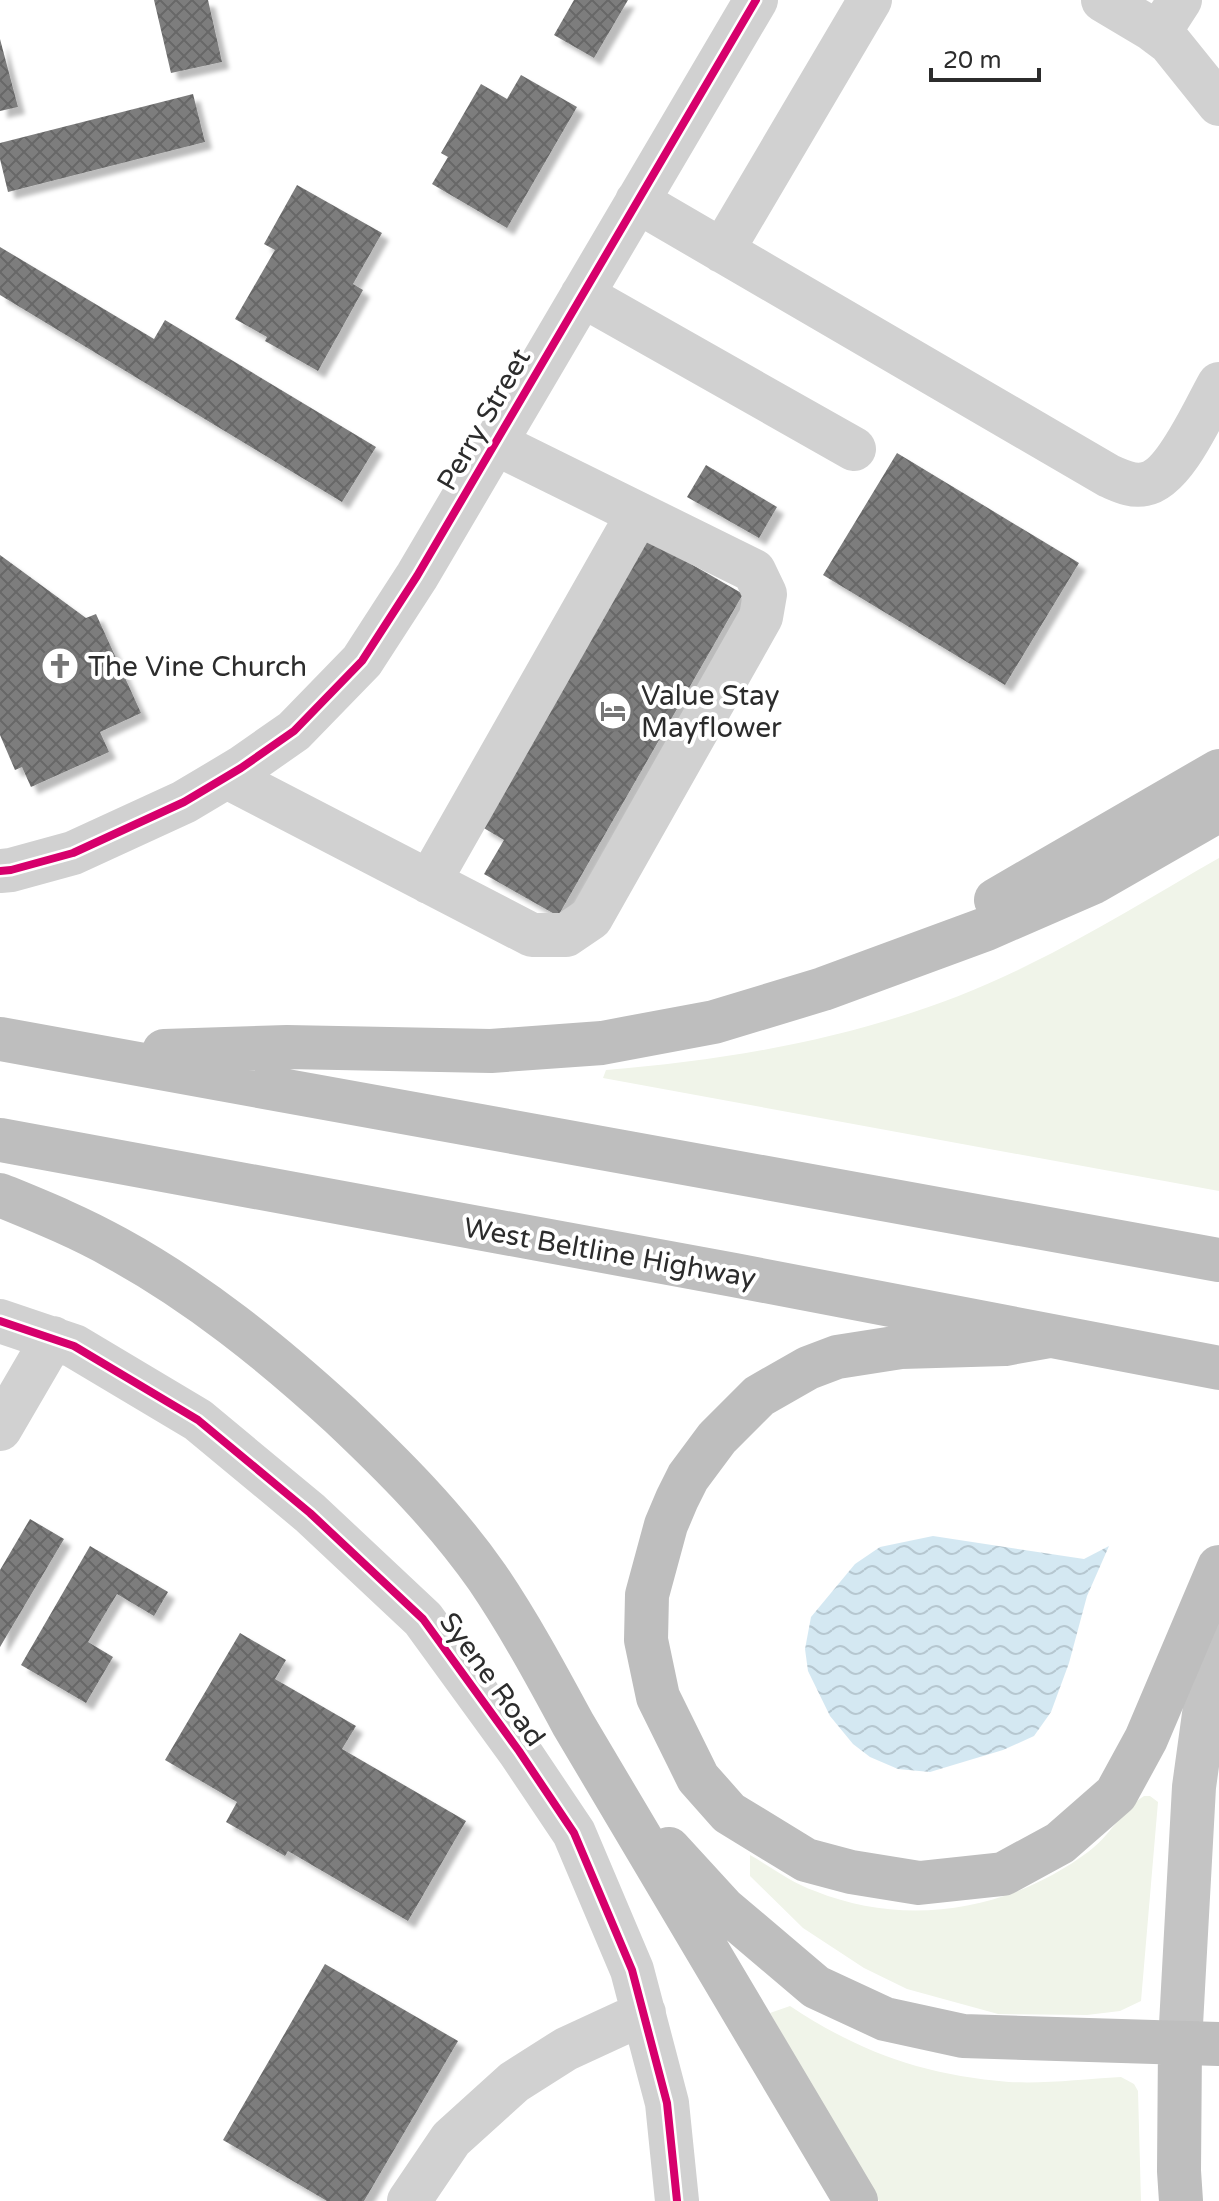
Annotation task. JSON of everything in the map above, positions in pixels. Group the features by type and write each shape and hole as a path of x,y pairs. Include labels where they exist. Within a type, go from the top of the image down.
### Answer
{"highway":[{"path":"925,951 1017,887 1219,771"},
{"path":"81,1054 287,1047 491,1051 602,1043 698,1025 772,1006 986,929 1094,882 1219,810"},
{"path":"0,1039 1202,1257"},
{"name":"West Beltline Highway","path":"0,1140 1219,1368"},
{"path":"0,1195 82,1230 164,1276 218,1313 288,1368 376,1449 446,1524 486,1577 531,1647 856,2201"},
{"path":"1049,1336 1005,1344 901,1347 837,1357 808,1368 759,1396 709,1449 688,1477 666,1525 647,1595 646,1622 646,1640 658,1697 698,1778 729,1813 806,1860 851,1872 919,1883 1003,1874 1060,1843 1116,1794 1146,1739 1219,1567"},
{"path":"608,1782 724,1909 816,1987 885,2019 963,2036 1199,2044 1179,2171 1181,2201"}],"main road":[{"path":"1199,2044 1194,1787 1219,1605"}],"street":[{"name":"Perry Street","path":"0,871 73,853 184,802 294,731 362,661 417,576 756,0"},
{"path":"722,251 870,0"},
{"path":"1103,0 1169,17 1184,59 1219,104"},
{"path":"637,201 1127,484 1143,485 1165,474 1219,384"},
{"path":"582,295 854,449"},
{"path":"227,777 532,935 566,935 591,918 761,617 765,594 754,571 495,443"},
{"path":"429,882 638,514"},
{"name":"Syene Road","path":"0,1321 74,1346 198,1420 310,1513 423,1619 574,1833 632,1970 667,2103 677,2201"},
{"path":"0,1429 53,1338"},
{"path":"409,2201 451,2139 514,2082 566,2049 644,2013"}],"shaded area":[{"path":"1219,858 1219,1191 603,1078 606,1070 769,1049 822,1038 927,1008 1053,953"},
{"path":"1144,1796 1158,1802 1141,2001 1120,2011 1087,2015 998,2014 907,1989 864,1968 803,1928 750,1876 750,1855 798,1884 850,1902 885,1909 956,1908 1025,1888 1057,1872 1096,1846"},
{"path":"790,2006 868,2049 949,2074 1009,2082 1121,2077 1134,2084 1138,2091 1141,2201 879,2201 770,2013"}],"water":[{"path":"933,1536 1084,1559 1109,1546 1087,1596 1069,1663 1051,1712 1034,1736 1003,1750 930,1772 898,1769 870,1757 853,1744 830,1716 808,1671 805,1649 811,1617 855,1564 880,1547"}],"building":[{"path":"154,0 208,0 222,62 171,73"},
{"path":"574,0 628,0 594,58 554,35"},
{"path":"0,39 18,107 0,111"},
{"path":"521,75 577,107 507,228 432,184 448,157 441,153 481,84 507,99"},
{"path":"193,94 205,142 8,192 0,159 0,143"},
{"path":"297,185 382,233 353,284 363,290 318,371 265,341 267,337 235,319 275,250 264,244"},
{"path":"0,247 154,339 165,320 376,447 342,502 0,295"},
{"path":"897,453 1079,563 1005,685 823,575"},
{"path":"706,465 777,507 759,538 687,497"},
{"name":"Value Stay Mayflower","path":"648,539 743,594 558,916 484,874 504,840 482,827"},
{"name":"The Vine Church","path":"0,555 86,618 96,614 141,713 100,732 109,752 31,787 22,767 15,770 0,735"},
{"path":"30,1519 64,1539 0,1647 0,1570"},
{"path":"90,1546 168,1592 154,1616 117,1594 88,1642 113,1657 86,1703 21,1665"},
{"path":"240,1633 286,1660 275,1679 356,1726 342,1749 466,1821 408,1921 288,1851 285,1856 226,1822 237,1802 165,1760"},
{"path":"325,1964 458,2041 364,2201 327,2201 223,2140"}],"cycle path":[{"path":"0,871 73,853 184,802 294,731 362,661 417,576 756,0"},
{"path":"0,1321 74,1346 198,1420 310,1513 423,1619 574,1833 632,1970 667,2103 677,2201"}],"place":[{"name":"The Vine Church","path":"60,666"},
{"name":"Value Stay Mayflower","path":"613,711"}]}
